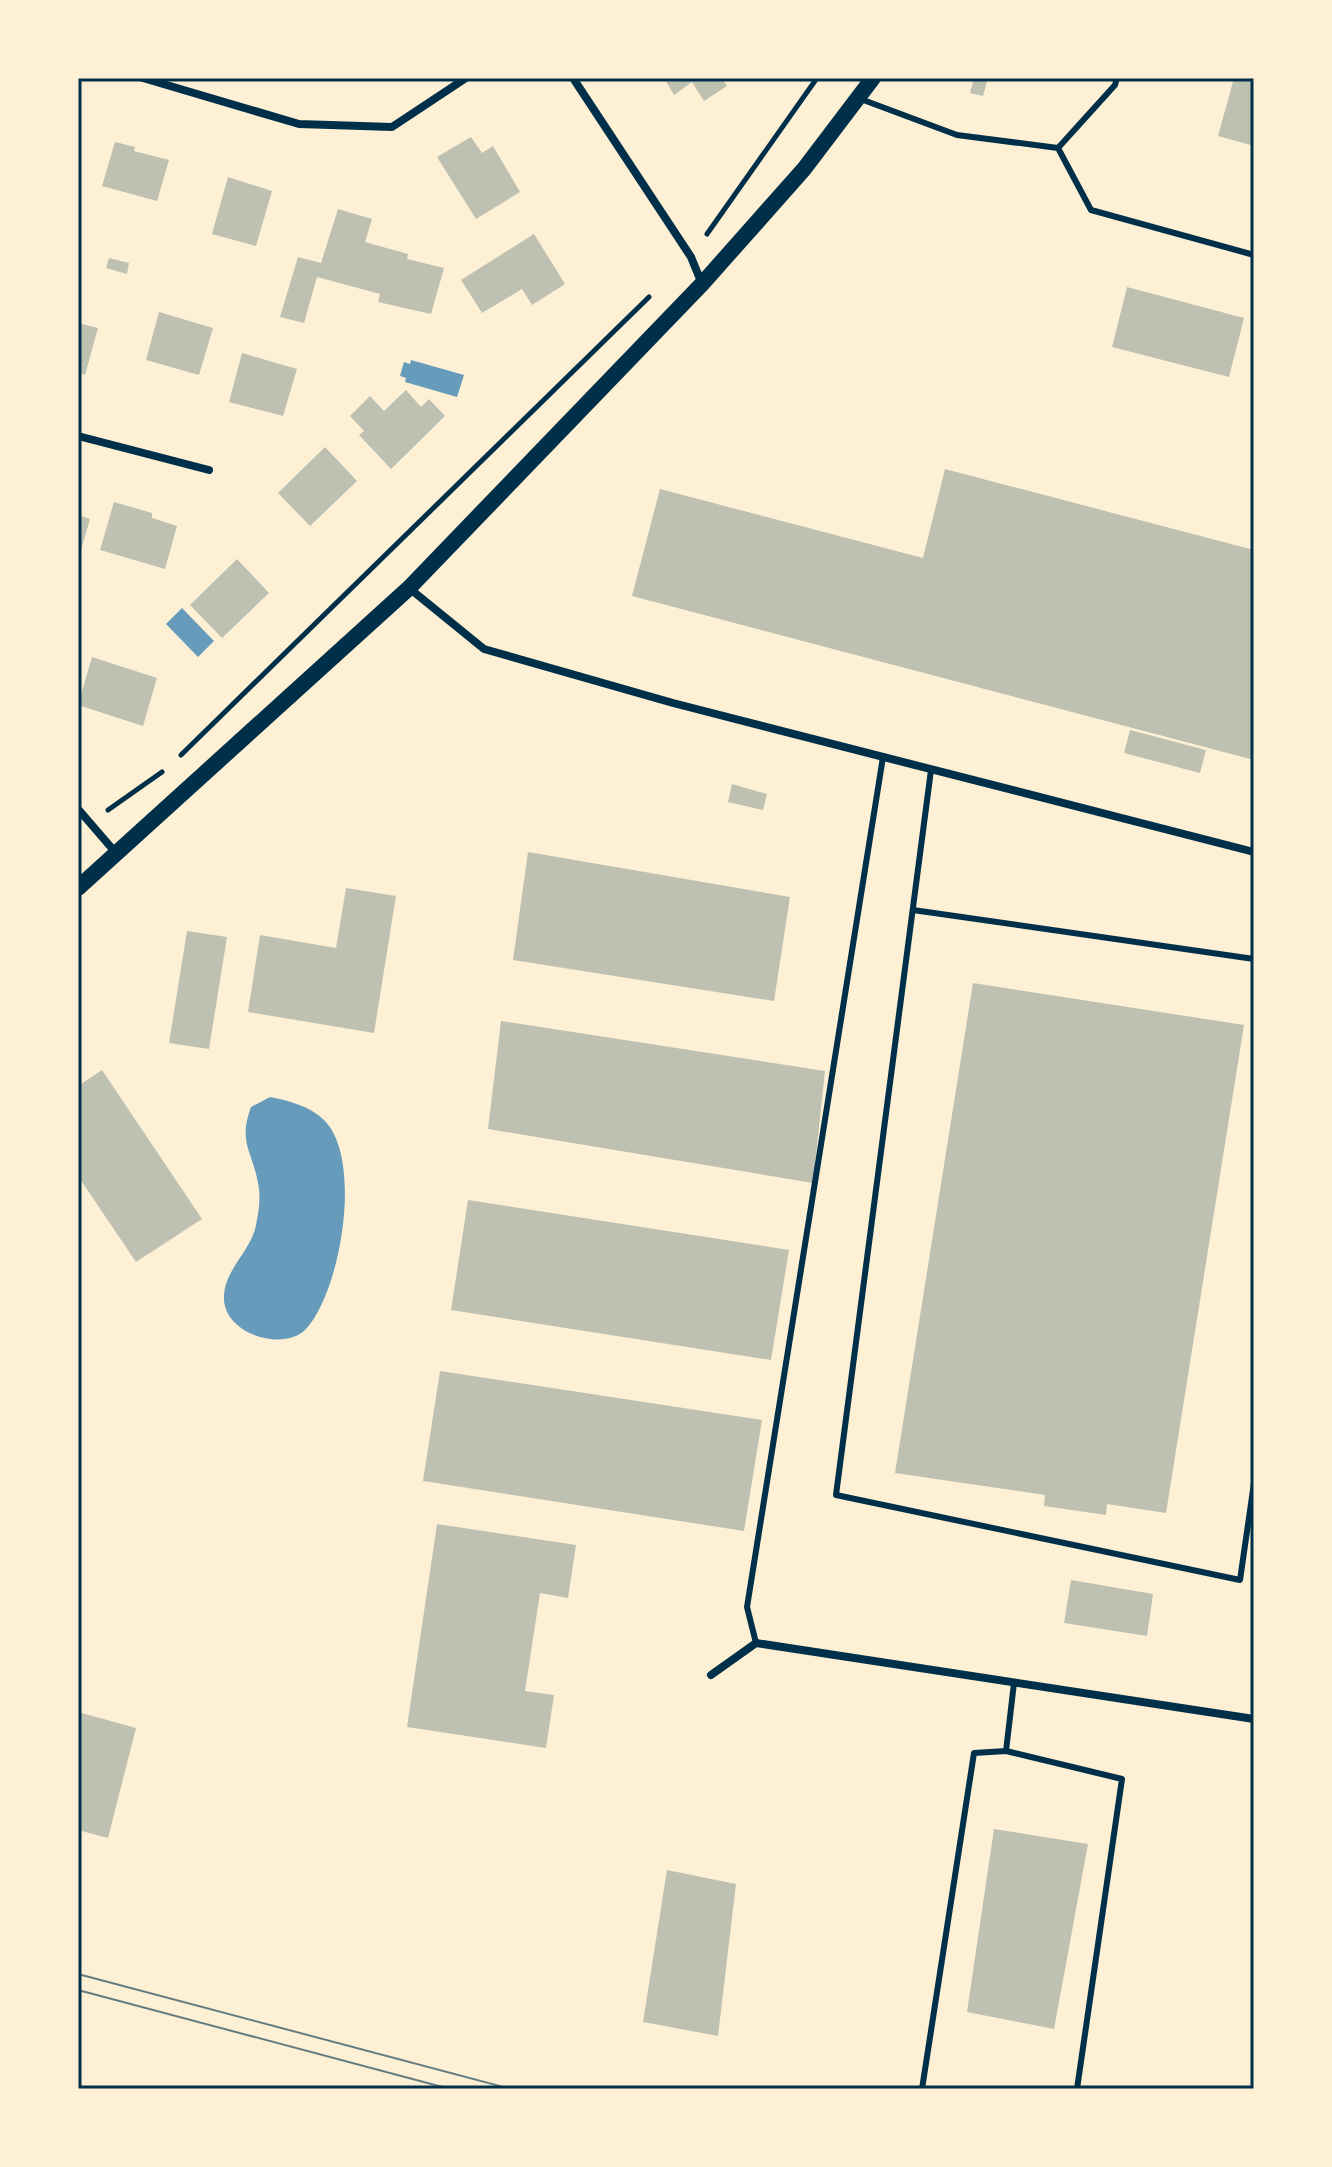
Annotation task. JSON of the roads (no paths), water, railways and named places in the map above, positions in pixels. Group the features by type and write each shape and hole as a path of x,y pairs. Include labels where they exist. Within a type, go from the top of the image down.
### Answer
{"main road":[{"path":"78,888 409,588 702,284 804,169 873,78"}],"street":[{"path":"143,78 299,124 392,127 466,78"},
{"path":"573,78 691,257 702,284"},
{"path":"78,436 209,470"},
{"path":"409,588 484,649 673,703 1254,852"},
{"path":"78,809 116,853"},
{"path":"711,1675 756,1643 1254,1719"}],"lane":[{"path":"1058,148 1115,85 1117,78"},
{"path":"858,98 957,135 1058,148"},
{"path":"1058,148 1091,210 1254,255"},
{"path":"756,1643 747,1607 883,757"},
{"path":"931,770 836,1495 1240,1580 1254,1483"},
{"path":"913,910 1254,959"},
{"path":"1006,1751 1014,1683"},
{"path":"922,2089 974,1753 1006,1751 1122,1779 1077,2089"}],"water":[{"path":"411,360 464,375 457,397 405,382 406,378 400,376 404,362 410,364"},
{"path":"182,608 214,641 198,657 166,624"},
{"path":"270,1097 306,1108 325,1121 337,1140 345,1194 343,1226 329,1286 306,1329 284,1339 256,1336 244,1330 226,1310 224,1296 229,1277 253,1234 259,1209 258,1183 247,1146 247,1119 251,1107"}],"tram line":[{"path":"78,1974 511,2089"},
{"path":"78,1990 450,2089"}]}
